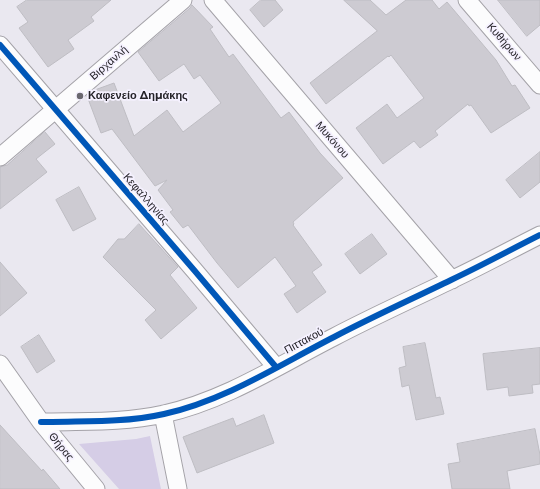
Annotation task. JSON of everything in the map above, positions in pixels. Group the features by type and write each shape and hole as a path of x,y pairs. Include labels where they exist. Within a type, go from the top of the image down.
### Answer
{"street":[{"name":"Βιρχανλή","path":"0,157 183,0"},
{"name":"Μυκόνου","path":"213,0 452,280"},
{"name":"Κυθήρων","path":"468,0 540,85"},
{"name":"Κεφαλληνίας","path":"0,45 276,367"},
{"name":"Πιττακού","path":"41,422 144,418 200,404 246,384 360,323 452,280 540,235"},
{"name":"Θήρας","path":"0,364 41,422 96,489"},
{"path":"163,414 178,489"}],"shaded area":[{"path":"150,436 161,489 119,489 79,444 136,439"}],"building":[{"path":"27,0 111,0 91,17 94,21 68,40 74,49 48,67 19,28 28,22 17,7"},
{"path":"261,0 275,0 283,10 264,27 250,10"},
{"path":"344,0 370,0 386,15 406,0 432,0 439,9 447,2 496,60 512,86 515,85 530,108 491,133 471,105 469,106 468,104 435,131 438,135 420,148 414,141 383,164 356,128 387,104 397,118 424,98 391,55 326,104 310,83 377,31"},
{"path":"498,0 540,0 540,25 527,36"},
{"path":"192,5 213,27 210,29 229,57 233,54 281,118 289,112 320,153 343,178 293,222 293,225 322,265 312,272 326,292 297,313 284,294 296,286 275,257 238,288 188,225 183,228 170,212 173,210 158,190 167,180 155,186 112,129 101,133 87,96 92,91 114,83 134,136 167,110 183,132 221,103 200,75 194,79 184,64 159,81 138,52"},
{"path":"45,132 55,144 36,159 47,172 0,209 0,167 7,165"},
{"path":"540,152 540,182 520,198 506,180"},
{"path":"79,187 96,219 73,231 56,200"},
{"path":"139,224 178,267 170,275 197,308 161,339 145,320 156,310 103,257 118,239 124,239"},
{"path":"372,234 387,254 360,274 345,254"},
{"path":"0,262 27,293 0,316"},
{"path":"39,335 55,361 37,373 21,347"},
{"path":"425,343 436,398 440,397 444,414 416,420 409,385 402,387 399,368 406,366 403,347"},
{"path":"540,348 540,384 532,385 533,393 509,396 508,387 487,390 483,354"},
{"path":"264,415 274,443 197,473 183,437 233,418 236,426"},
{"path":"0,425 42,471 43,469 60,489 0,489"},
{"path":"535,429 540,455 540,464 507,471 510,489 452,489 448,464 460,462 457,444"}],"cycle path":[{"path":"0,45 276,367"},
{"path":"41,422 134,419 164,414 209,400 252,381 377,315 540,235"}],"place":[{"name":"Καφενείο Δημάκης","path":"80,96"}]}
